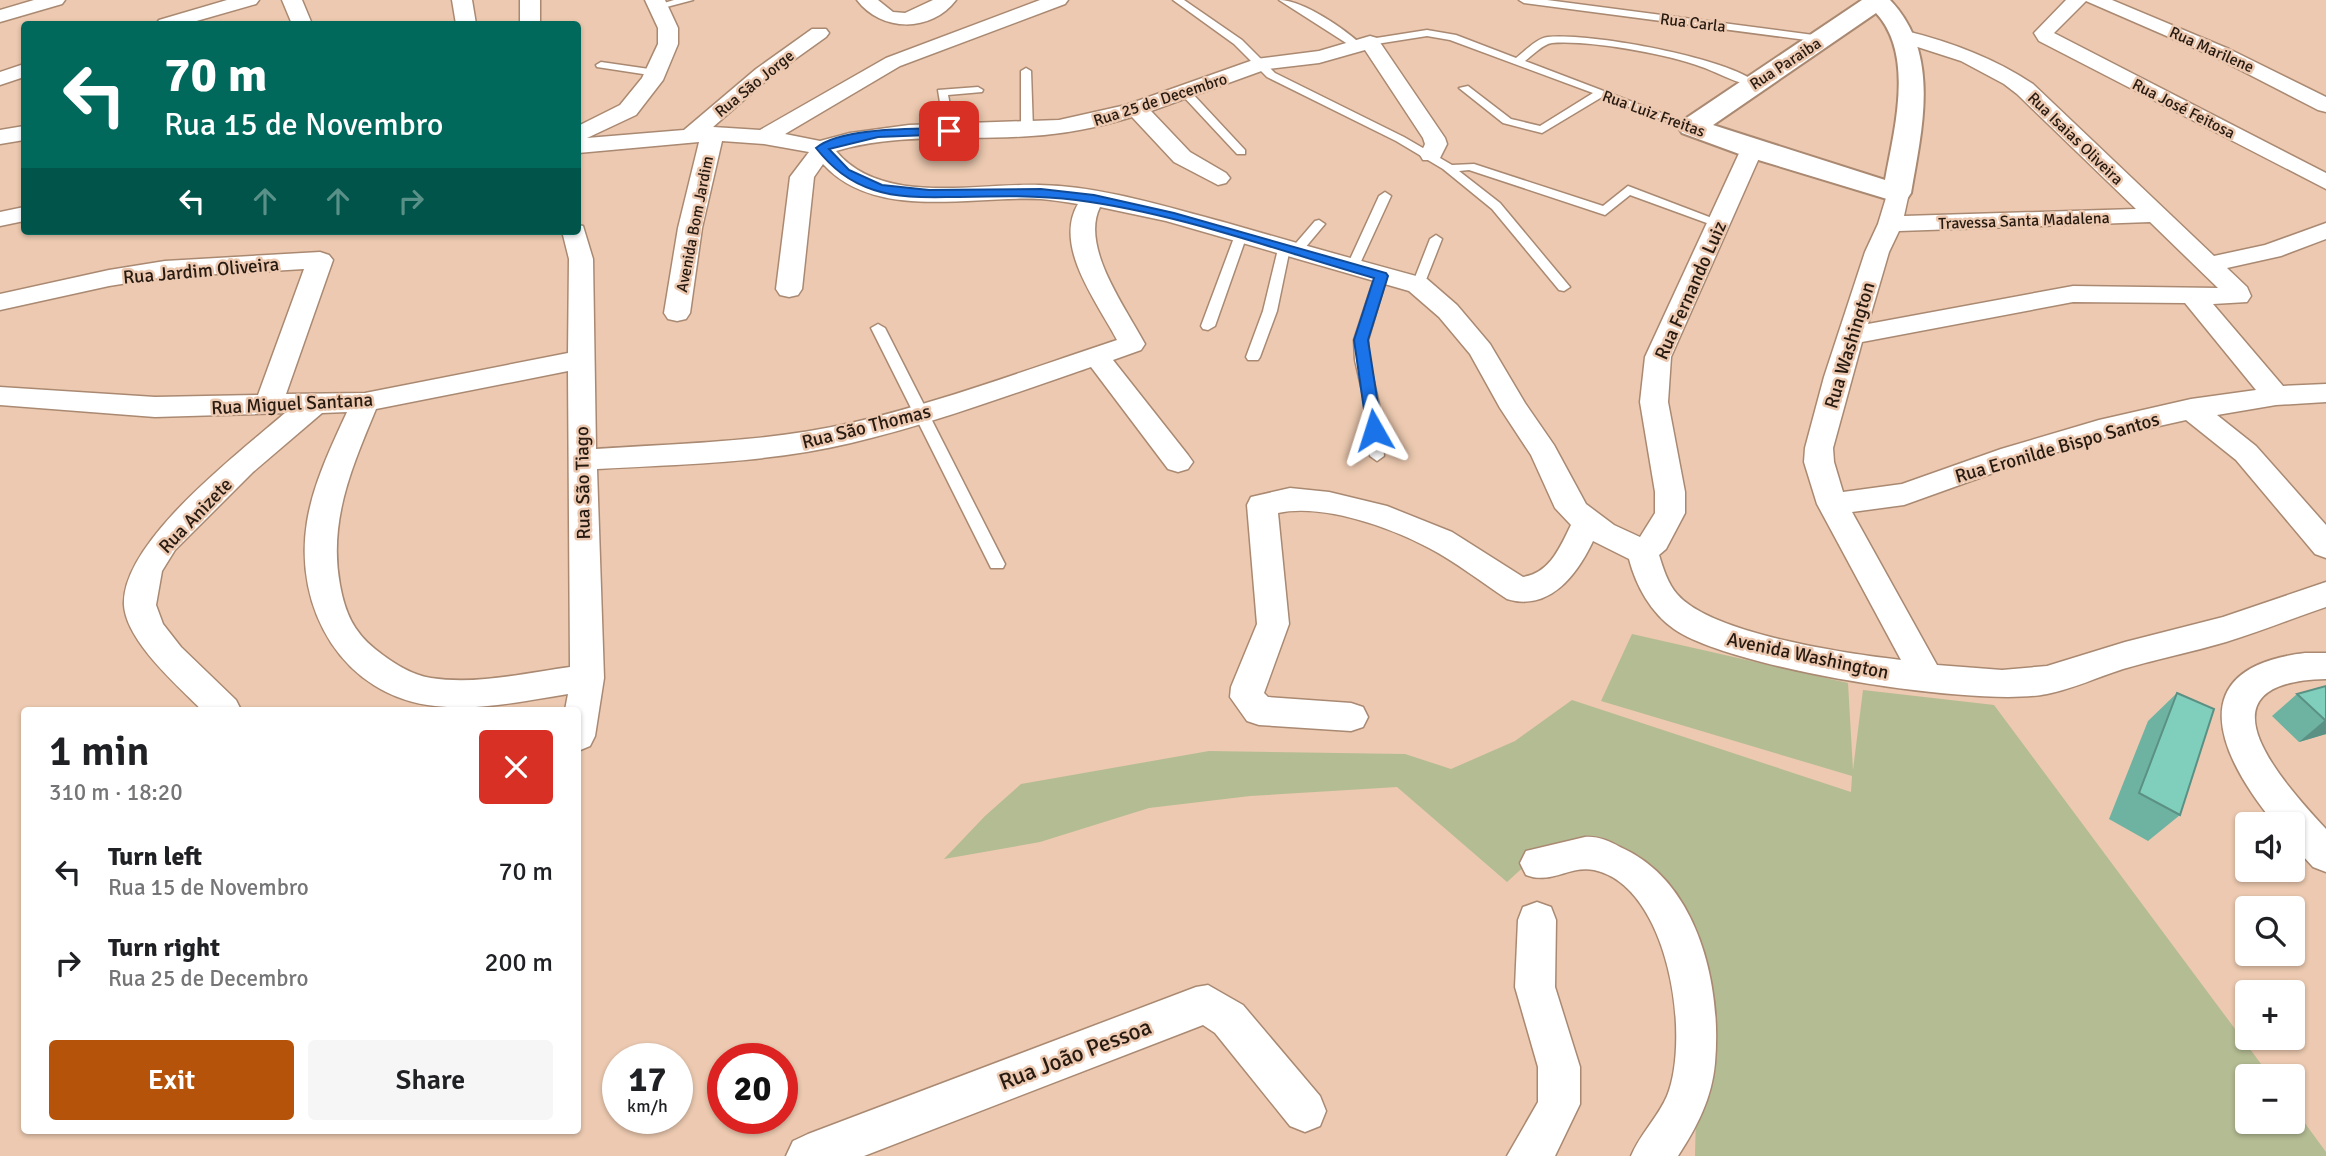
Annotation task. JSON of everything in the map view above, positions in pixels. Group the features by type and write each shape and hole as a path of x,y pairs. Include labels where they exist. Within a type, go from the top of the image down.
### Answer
{"street":[{"path":"0,16 55,0"},
{"path":"169,0 169,21"},
{"path":"179,21 248,0"},
{"path":"292,0 301,21"},
{"path":"462,0 466,21"},
{"path":"530,0 530,21"},
{"path":"872,2 885,17 899,21 922,15 946,0"},
{"path":"764,136 893,62 1058,0"},
{"name":"Rua Paraiba","path":"1692,127 1752,83 1878,0"},
{"name":"Rua Washington","path":"1878,0 1894,15 1906,37 1912,66 1898,193 1851,337 1819,447 1819,462 1832,504 1927,679"},
{"name":"Rua José Feitosa","path":"2077,0 2044,33 2053,41 2326,182"},
{"name":"Rua Marilene","path":"2095,0 2136,6 2222,53 2326,104"},
{"path":"581,133 628,110 656,72 668,44 668,27 657,3"},
{"path":"893,62 903,38 899,21"},
{"name":"Rua São Jorge","path":"701,135 763,73 819,33"},
{"name":"Rua Isaias Oliveira","path":"1906,37 1961,52 2005,73 2215,271"},
{"path":"1364,44 1434,138 1436,144 1431,155"},
{"name":"Rua 25 de Decembro","path":"824,150 841,141 878,134 1027,130 1086,122 1138,109 1258,65 1319,57 1364,44"},
{"path":"0,79 21,71"},
{"path":"1138,109 1182,157 1218,178"},
{"path":"628,110 652,121 663,136"},
{"name":"Rua Luiz Freitas","path":"1692,127 1752,149 1898,193"},
{"path":"0,137 21,134"},
{"name":"Avenida Bom Jardim","path":"677,313 701,135"},
{"path":"581,146 663,136 764,136 824,150 844,173 859,181 902,193 1041,192 1094,199 1170,215 1289,251 1418,285 1448,311 1481,350 1514,408 1544,452 1566,500 1587,522 1643,552"},
{"name":"Rua Fernando Luiz","path":"1643,552 1655,541 1670,513 1670,492 1654,402 1658,357 1752,149"},
{"path":"789,289 802,177 824,150"},
{"name":"Rua São Thomas","path":"582,460 767,448 851,433 919,414 1132,344 1085,254 1081,222 1094,199"},
{"path":"0,219 21,215"},
{"name":"Travessa Santa Madalena","path":"1890,224 2158,215"},
{"path":"1851,337 2073,294 2238,296 2215,271 2326,230"},
{"name":"Rua São Tiago","path":"576,235 581,259 587,677 581,716"},
{"name":"Rua Jardim Oliveira","path":"0,302 109,278 165,269 320,260 268,406"},
{"path":"2191,294 2276,396"},
{"path":"1097,357 1178,462"},
{"name":"Rua Miguel Santana","path":"0,396 155,407 365,402 581,359"},
{"name":"Rua Eronilde Bispo Santos","path":"1832,504 1904,494 2024,452 2099,430 2191,409 2276,396 2326,393"},
{"path":"365,402 331,484 322,526 322,567 340,633 366,660 396,681 429,692 458,694 587,677"},
{"name":"Rua Anizete","path":"221,707 169,656 149,630 141,605 147,570 173,533 243,465 313,405"},
{"path":"2191,409 2246,453 2326,546"},
{"path":"1351,717 1259,711 1248,697 1248,687 1273,624 1262,505 1290,499 1329,503 1387,517 1441,540 1518,590 1548,584 1559,575 1587,522"},
{"name":"Avenida Washington","path":"1643,552 1651,579 1665,603 1687,621 1714,634 1760,648 1927,679 2002,684 2047,680 2125,654 2225,629 2326,594"},
{"path":"2326,666 2290,669 2258,682 2242,696 2236,715 2241,740 2252,767 2326,855"},
{"path":"1539,863 1594,853 1629,868 1648,886 1674,925 1690,968 1696,1040 1687,1097 1653,1156"},
{"path":"1529,1156 1547,1130 1559,1104 1559,1067 1535,987 1537,920"},
{"name":"Rua João Pessoa","path":"808,1156 1196,1007 1208,1005 1229,1019 1305,1111"}],"lane":[{"path":"657,3 688,0"},
{"path":"1178,0 1238,42 1258,65 1285,84 1431,155 1450,169 1496,206 1564,287"},
{"path":"1284,0 1364,44"},
{"name":"Rua Carla","path":"1524,0 1821,39"},
{"name":"Rua Luiz Freitas","path":"1411,34 1427,33 1452,37 1692,127"},
{"name":"Rua 25 de Decembro","path":"1364,44 1411,34"},
{"path":"1517,62 1547,40 1601,43 1670,54 1705,64 1752,83"},
{"path":"601,65 656,72"},
{"path":"1026,71 1027,130"},
{"path":"1464,88 1507,121 1542,130 1601,93"},
{"path":"949,131 942,92 978,90"},
{"path":"1186,93 1241,152"},
{"path":"1450,169 1470,166 1605,211 1628,190 1719,223"},
{"path":"1352,268 1385,196"},
{"path":"1253,356 1289,251 1319,224"},
{"path":"1208,326 1241,235"},
{"path":"1418,285 1436,239"},
{"path":"1377,456 1372,404 1362,360 1361,340 1381,276"},
{"path":"878,328 919,414 998,564"}],"green space":[{"path":"1632,634 1848,683 1853,770 1863,690 1994,705 2235,1029 2235,1050 2251,1050 2261,1064 2235,1064 2235,1134 2305,1134 2305,1123 2326,1152 2326,1156 1695,1156 1700,945 1667,890 1539,853 1507,882 1397,787 1250,796 1149,808 1040,842 944,859 985,816 1021,784 1209,751 1405,754 1451,769 1515,741 1572,700 1851,792 1852,776 1601,701"}],"building":[{"path":"2326,686 2326,720 2325,720 2297,694"},
{"path":"2177,693 2214,709 2180,815 2139,793"}],"route":[{"path":"949,131 860,136 821,148 844,173 878,188 902,193 929,194 1041,192 1124,204 1381,276 1361,340 1374,430"}]}
